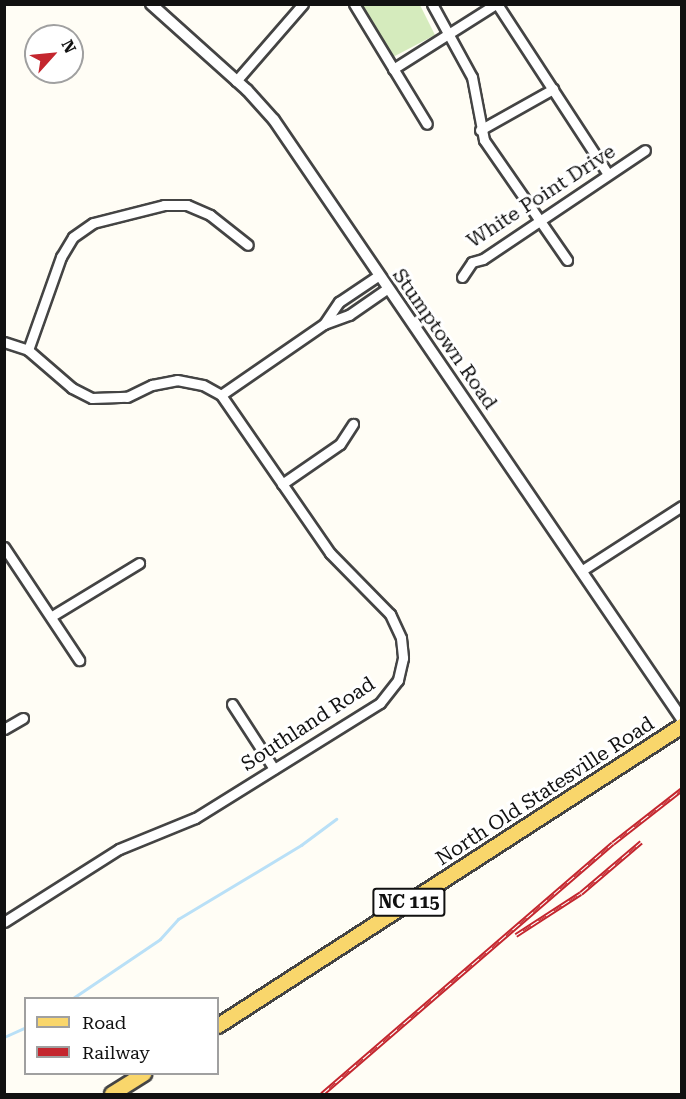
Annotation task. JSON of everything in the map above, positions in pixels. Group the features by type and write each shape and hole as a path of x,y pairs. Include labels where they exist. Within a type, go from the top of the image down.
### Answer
{"main road":[{"name":"North Old Statesville Road","path":"219,1025 681,726"},
{"path":"112,1095 142,1075"}],"street":[{"name":"Stumptown Road","path":"151,4 236,81 274,120 681,719"},
{"path":"236,81 303,4"},
{"path":"354,4 427,124"},
{"path":"432,4 472,77 480,130 567,260"},
{"path":"393,69 497,4 608,174"},
{"path":"480,130 553,89"},
{"name":"White Point Drive","path":"462,277 476,260 483,259 645,150"},
{"path":"28,350 61,257 73,237 93,223 164,205 187,205 210,215 248,245"},
{"path":"324,324 339,302 379,275"},
{"path":"4,342 28,350 72,388 92,398 127,397 152,385 177,380 202,385 220,395 324,324 350,315 388,288"},
{"name":"Southland Road","path":"4,922 119,849 195,818 380,703 398,680 403,658 402,638 390,614 330,553 220,395"},
{"path":"282,484 340,444 353,424"},
{"path":"582,571 681,506"},
{"path":"4,547 52,616 79,660"},
{"path":"52,616 138,563"},
{"path":"232,704 274,769"},
{"path":"4,729 23,718"}],"green space":[{"path":"361,5 420,5 435,35 393,57"}],"waterway":[{"path":"74,997 160,939 178,919 301,845 336,819"},
{"path":"4,1037 24,1028"}],"railway":[{"path":"322,1094 613,843 682,789"},
{"path":"516,935 581,893 641,842"}]}
